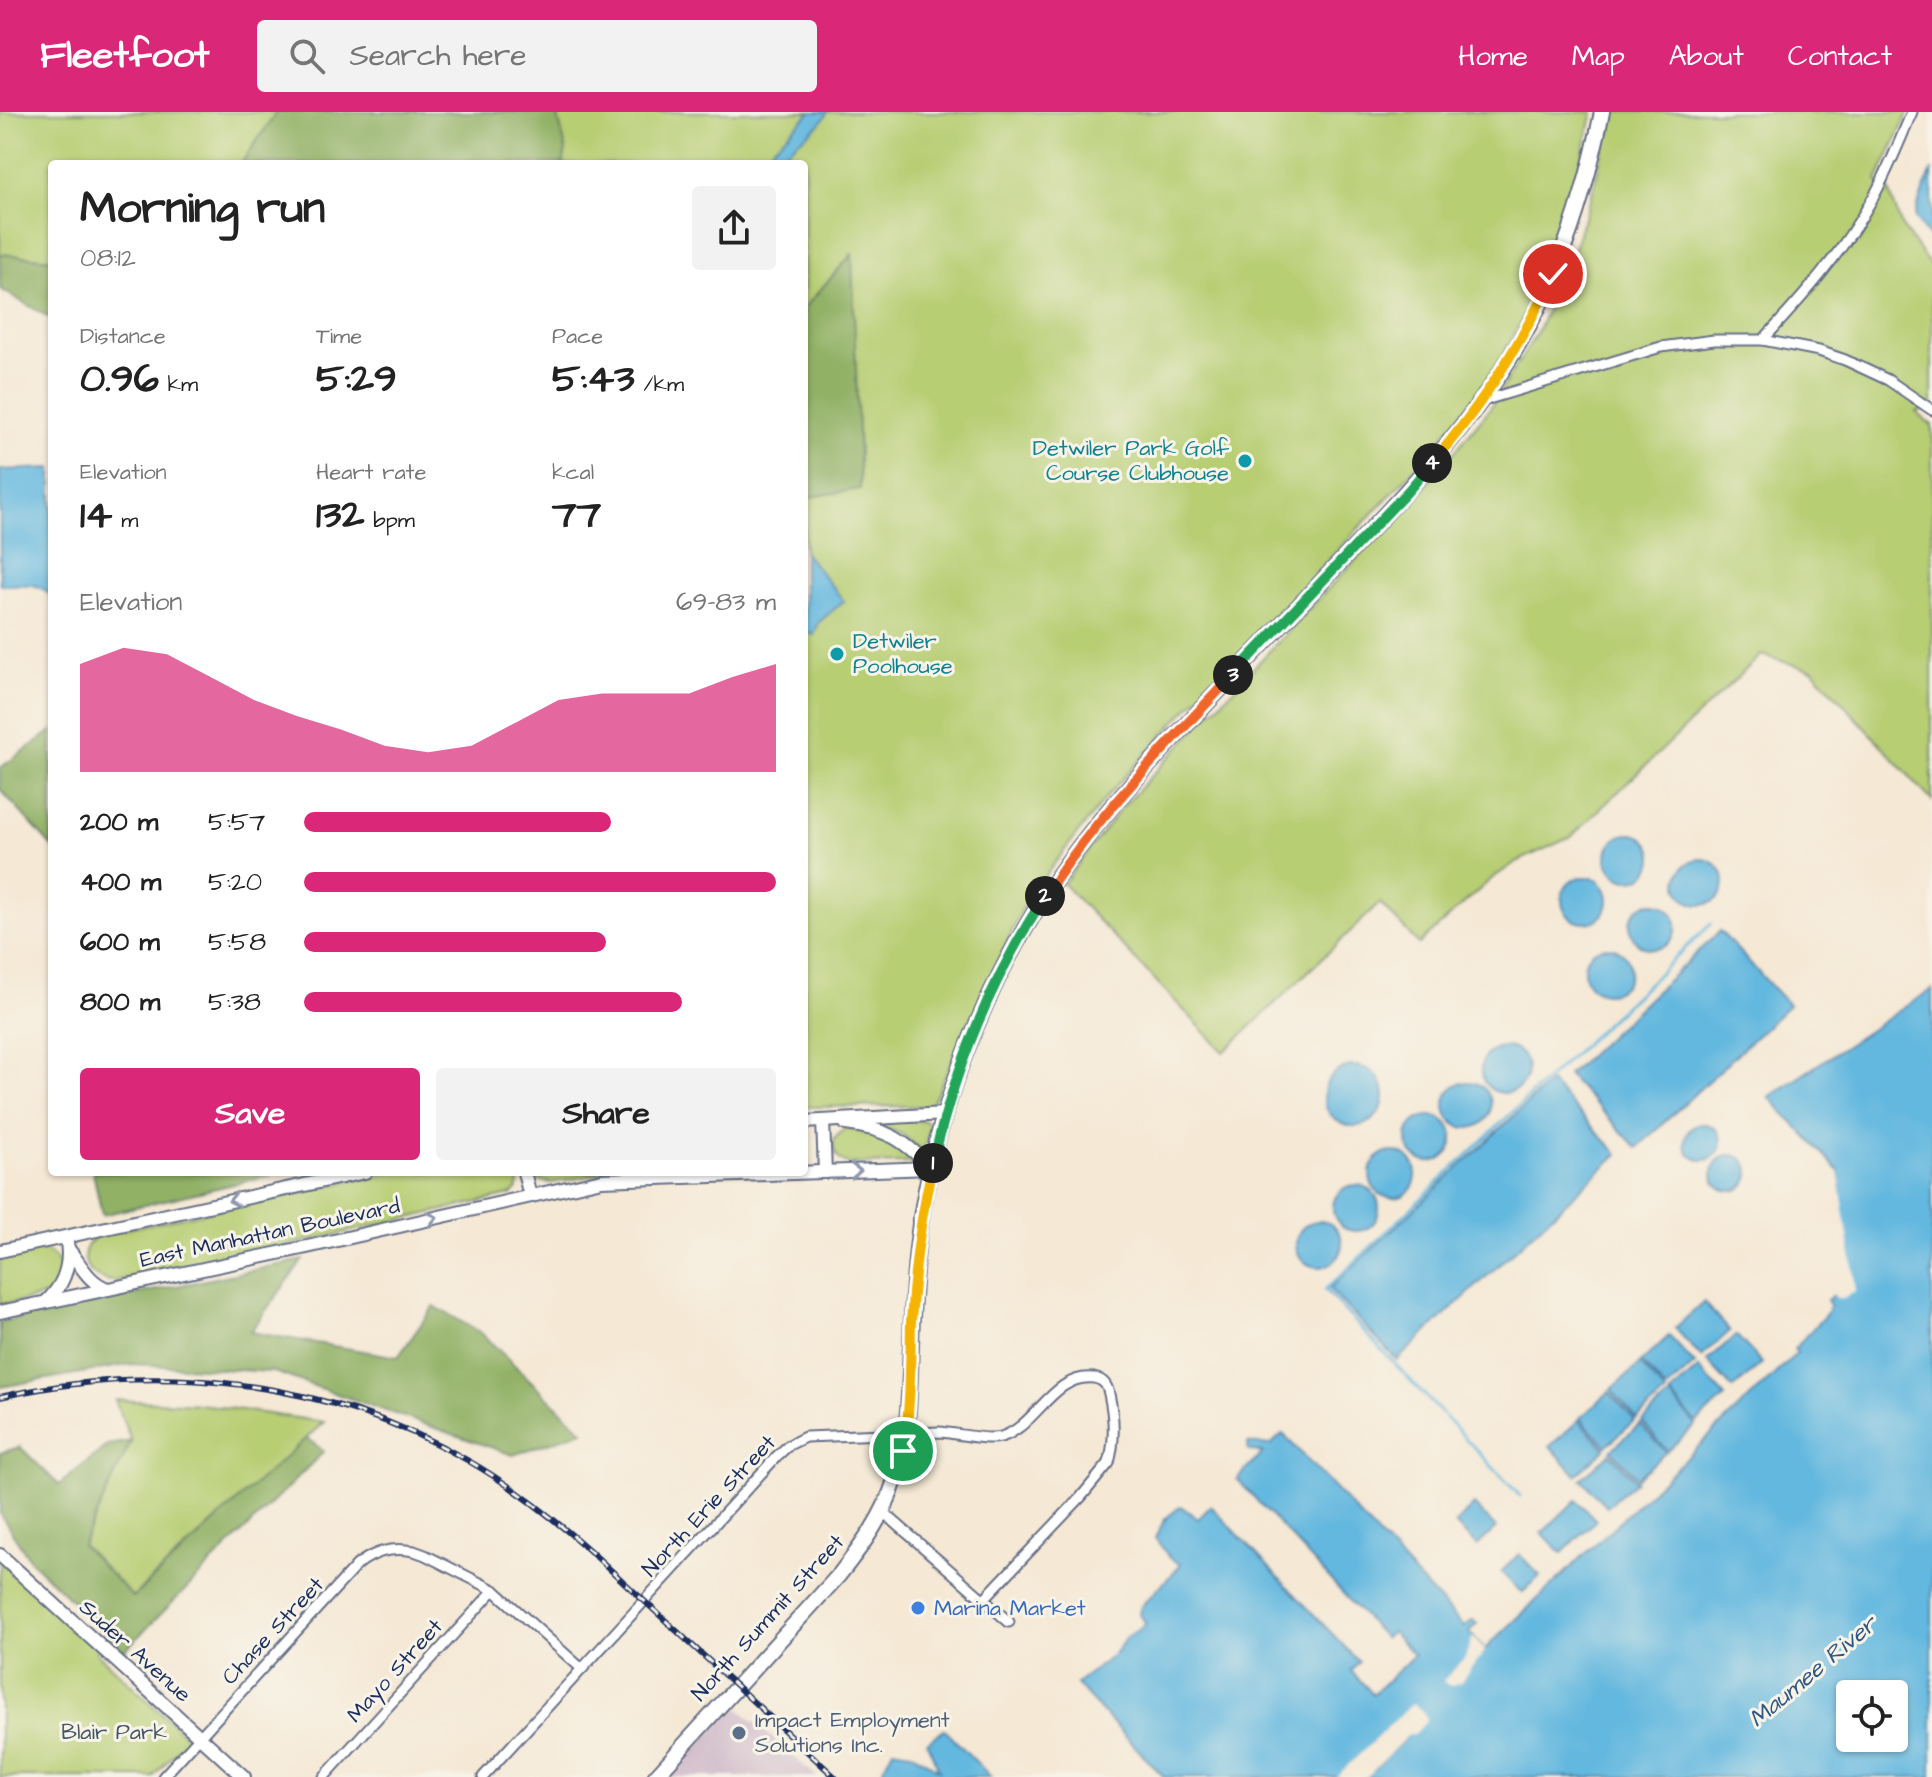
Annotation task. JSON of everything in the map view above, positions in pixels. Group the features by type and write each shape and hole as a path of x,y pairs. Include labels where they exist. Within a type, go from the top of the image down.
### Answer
{"main road":[{"name":"North Summit Street","path":"655,1777 839,1575 861,1547 896,1479 906,1434 917,1253 931,1168 945,1114 978,1022 1033,913 1106,813 1165,746 1407,492 1482,401 1528,328 1553,274 1574,221 1602,112"}],"street":[{"path":"1763,340 1818,280 1852,233 1872,199 1912,112"},
{"path":"1482,401 1661,347 1714,340 1763,340 1819,351 1845,360 1888,380 1932,410"},
{"path":"808,1122 945,1114"},
{"path":"823,1121 870,1127 896,1137 931,1168"},
{"path":"823,1121 825,1172"},
{"name":"East Manhattan Boulevard","path":"808,1173 931,1168"},
{"name":"East Manhattan Boulevard","path":"0,1251 347,1176"},
{"path":"525,1176 530,1196"},
{"name":"East Manhattan Boulevard","path":"0,1312 602,1180 714,1176"},
{"path":"46,1302 59,1289 65,1273 69,1250 66,1237"},
{"path":"69,1250 91,1280 108,1289"},
{"name":"North Erie Street","path":"483,1777 789,1445 805,1437 956,1433 982,1438 1002,1437 1075,1380 1097,1378 1105,1383 1109,1391 1113,1418 1111,1456 1106,1469 983,1600"},
{"path":"882,1511 1009,1622"},
{"name":"Chase Street","path":"163,1777 357,1565 367,1558 381,1551 404,1550 425,1555 494,1590"},
{"name":"Suder Avenue","path":"0,1555 244,1777"},
{"path":"494,1590 582,1669"},
{"name":"Mayo Street","path":"324,1777 494,1590"}],"shaded area":[{"path":"735,1705 817,1777 669,1777"}],"green space":[{"path":"0,112 277,112 244,160 48,160 48,259 0,254"},
{"path":"277,112 560,112 558,116 566,149 564,160 244,160"},
{"path":"560,112 1593,112 1576,181 1554,248 1526,313 1490,374 1409,475 1172,725 1080,830 1026,901 931,1106 808,1107 808,160 549,160"},
{"path":"1612,112 1909,112 1877,181 1888,188 1902,227 1932,268 1932,406 1916,412 1932,425 1932,801 1813,670 1761,655 1571,837 1516,862 1490,880 1419,944 1380,903 1224,1052 1063,884 1123,806 1433,478 1488,411 1536,334 1570,261 1592,194"},
{"path":"0,254 48,259 48,317 0,289"},
{"path":"852,254 860,489 808,497 808,304"},
{"path":"48,734 48,843 0,789 0,768"},
{"path":"923,1120 931,1125 923,1151 901,1134 871,1122"},
{"path":"845,1128 881,1134 918,1160 917,1163 847,1164 837,1157 834,1148 834,1139"},
{"path":"94,1176 268,1176 102,1215"},
{"path":"374,1176 518,1176 516,1191 510,1195 117,1281 97,1276 86,1263 84,1255 87,1247 103,1234"},
{"path":"534,1176 588,1176 552,1183 538,1180"},
{"path":"38,1248 51,1254 60,1268 53,1289 40,1297 0,1305 0,1257"},
{"path":"303,1260 250,1332 398,1357 434,1306 481,1333 583,1431 513,1455 274,1372 132,1364 0,1387 0,1322"},
{"path":"115,1400 200,1404 324,1422 132,1597 81,1545 131,1441"},
{"path":"306,1438 324,1451 124,1651 31,1561 0,1514 0,1453 20,1447 59,1485 108,1445 131,1441 82,1545 133,1597"},
{"name":"Blair Park","path":"0,1555 100,1646 96,1652 188,1738 153,1777 0,1777"}],"water":[{"path":"811,112 828,112 820,124 775,160 759,160"},
{"path":"1932,170 1932,241 1915,218"},
{"path":"48,468 48,593 35,586 0,585 0,470"},
{"path":"808,557 844,601 819,622 814,635 808,633"},
{"path":"1630,834 1646,841 1653,857 1646,873 1630,880 1614,873 1607,857 1614,841"},
{"path":"1701,859 1717,866 1724,882 1717,898 1701,905 1685,898 1678,882 1685,866"},
{"path":"1585,877 1601,884 1608,900 1601,916 1585,923 1569,916 1562,900 1569,884"},
{"path":"1653,903 1669,910 1676,926 1669,942 1653,949 1637,942 1630,926 1637,910"},
{"path":"1720,931 1789,1005 1637,1148 1568,1075"},
{"path":"1607,947 1623,954 1630,970 1623,986 1607,993 1591,986 1584,970 1591,954"},
{"name":"Maumee River","path":"1932,989 1932,1777 1366,1777 1423,1720 1414,1707 1339,1777 1164,1777 1076,1684 1113,1655 1127,1637 1144,1626 1145,1622 1139,1614 1141,1606 1179,1567 1180,1564 1170,1558 1155,1538 1165,1519 1181,1506 1198,1519 1211,1506 1359,1662 1351,1671 1373,1694 1414,1655 1392,1632 1384,1638 1237,1479 1263,1453 1248,1450 1248,1443 1270,1445 1283,1434 1464,1627 1473,1620 1477,1624 1469,1632 1485,1649 1797,1353 1794,1349 1827,1313 1830,1305 1827,1300 1851,1287 1838,1170 1769,1097"},
{"path":"1504,1047 1520,1054 1527,1070 1520,1086 1504,1093 1488,1086 1481,1070 1488,1054"},
{"path":"1354,1066 1375,1075 1384,1096 1375,1117 1354,1126 1333,1117 1324,1096 1333,1075"},
{"path":"1468,1082 1484,1089 1491,1105 1484,1121 1468,1128 1452,1121 1445,1105 1452,1089"},
{"path":"1550,1082 1618,1154 1397,1360 1329,1289"},
{"path":"1430,1116 1446,1123 1453,1139 1446,1155 1430,1162 1414,1155 1407,1139 1414,1123"},
{"path":"1703,1124 1715,1130 1721,1142 1715,1154 1703,1160 1691,1154 1685,1142 1691,1130"},
{"path":"1393,1152 1409,1159 1416,1175 1409,1191 1393,1198 1377,1191 1370,1175 1377,1159"},
{"path":"1731,1155 1743,1161 1749,1173 1743,1185 1731,1191 1719,1185 1713,1173 1719,1161"},
{"path":"1356,1185 1372,1192 1379,1208 1372,1224 1356,1231 1340,1224 1333,1208 1340,1192"},
{"path":"1319,1221 1335,1228 1342,1244 1335,1260 1319,1267 1303,1260 1296,1244 1303,1228"},
{"path":"1704,1302 1730,1331 1701,1357 1675,1328"},
{"path":"1736,1335 1762,1363 1733,1389 1707,1361"},
{"path":"1669,1336 1695,1364 1666,1390 1641,1362"},
{"path":"1640,1364 1666,1393 1637,1419 1611,1390"},
{"path":"1699,1368 1725,1397 1696,1423 1670,1394"},
{"path":"1609,1392 1635,1420 1606,1446 1580,1418"},
{"path":"1670,1396 1696,1425 1667,1451 1642,1422"},
{"path":"1579,1420 1605,1449 1576,1475 1550,1446"},
{"path":"1640,1424 1666,1452 1637,1478 1611,1450"},
{"path":"1610,1453 1636,1481 1607,1507 1581,1479"},
{"path":"1576,1500 1596,1520 1562,1553 1542,1533"},
{"path":"1474,1505 1496,1528 1477,1546 1455,1524"},
{"path":"1519,1554 1540,1576 1522,1593 1501,1572"},
{"path":"944,1729 991,1777 887,1777 883,1769 893,1749 911,1752 939,1770 927,1742"}],"pier":[{"path":"1838,1170 1855,1282 1855,1292 1843,1298 1833,1295 1847,1286 1834,1174"},
{"path":"1473,1637 1485,1649 1481,1657 1461,1682 1451,1686 1445,1683 1443,1681 1465,1658"},
{"path":"1413,1703 1427,1720 1421,1727 1407,1736 1367,1777 1362,1777 1415,1724 1418,1717 1410,1712 1344,1777 1336,1777"}],"waterway":[{"path":"1520,1496 1325,1290 1711,924"}],"railway":[{"path":"0,1397 59,1386 119,1380 179,1380 239,1385 298,1395 356,1411 413,1433 467,1460 515,1490 560,1525 835,1777"}],"place":[{"name":"Detwiler Park Golf Course Clubhouse","path":"1245,461"},
{"name":"Detwiler Poolhouse","path":"837,654"},
{"name":"Marina Market","path":"918,1608"},
{"name":"Impact Employment Solutions Inc.","path":"739,1733"}],"route":[{"path":"903,1451 909,1407 917,1253 925,1196 954,1088 978,1022 1016,943 1057,877 1106,813 1454,438 1515,350 1553,274"}]}
